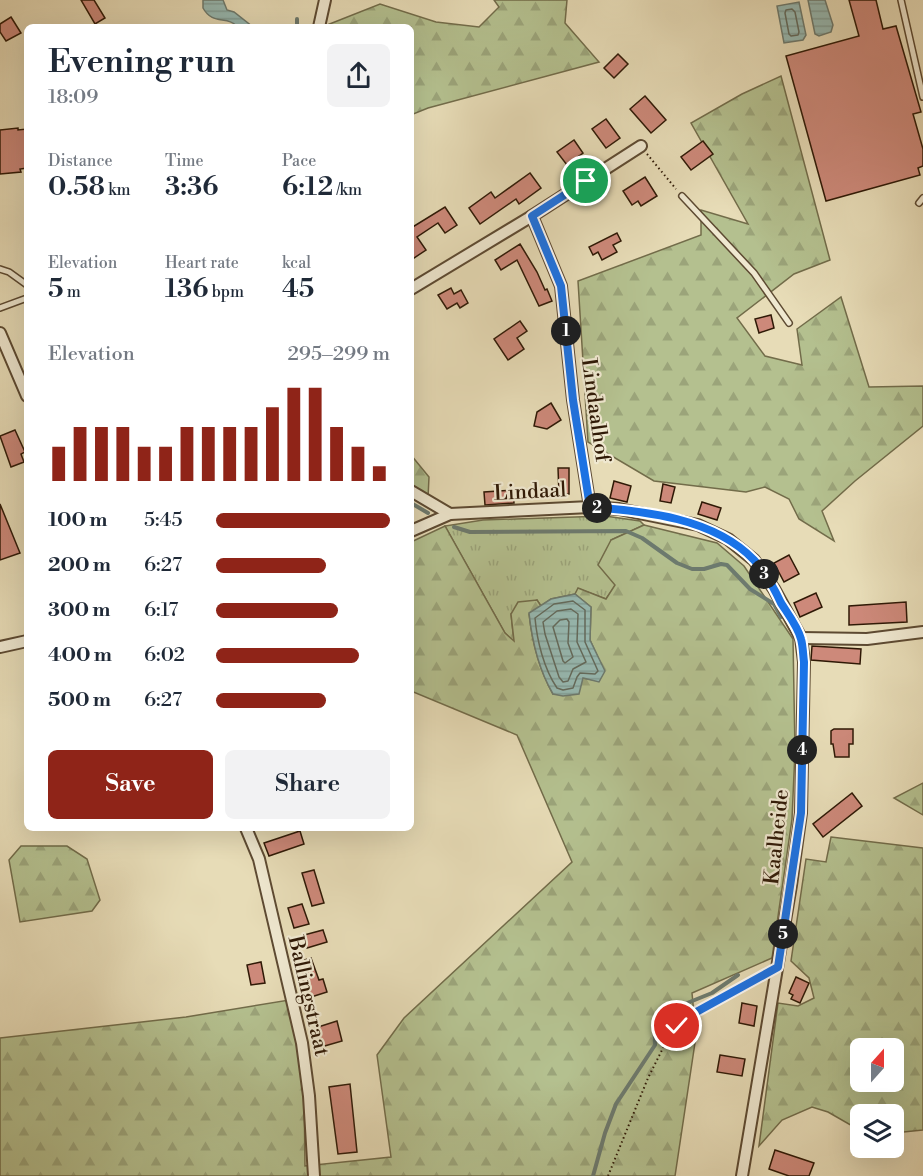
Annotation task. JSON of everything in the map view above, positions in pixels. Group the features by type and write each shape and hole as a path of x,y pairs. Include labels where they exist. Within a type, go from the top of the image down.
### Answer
{"street":[{"path":"320,24 325,0"},
{"path":"414,287 532,216 641,146"},
{"name":"Lindaalhof","path":"532,216 561,286 573,400 590,507"},
{"path":"0,333 24,389"},
{"path":"414,493 450,514"},
{"name":"Lindaal","path":"450,514 590,507 619,509 698,525 728,539 754,560 774,589 801,638"},
{"path":"414,530 450,514"},
{"path":"801,638 867,639 923,632"},
{"name":"Kaalheide","path":"742,1176 778,967 801,813 804,662 801,638"},
{"path":"0,647 24,642"},
{"name":"Ballingstraat","path":"247,831 259,859 302,1043 309,1096 314,1176"}],"lane":[{"path":"901,0 923,97"},
{"path":"682,195 754,273 789,323"},
{"path":"0,269 9,272 24,283"},
{"path":"0,308 24,299"}],"path":[{"path":"641,146 682,195"},
{"path":"608,1176 648,1078 677,1026 689,1016 778,967"}],"green space":[{"path":"494,0 567,0 565,23 599,62 414,114 414,24 330,24 380,4 436,22 479,27 499,7"},
{"path":"781,76 830,260 794,274 737,318 765,356 802,365 797,329 841,297 869,387 923,386 923,426 822,511 834,541 799,519 789,499 765,487 746,492 654,481 588,442 578,281 701,235 701,210 748,224 691,123 742,94"},
{"path":"414,459 429,477 428,498 414,489"},
{"path":"605,516 640,521 644,525 611,540 616,585 606,599 579,589 575,594 551,599 541,606 537,600 511,614 514,642 505,633 445,526 483,520"},
{"path":"644,525 717,543 744,566 793,639 795,751 792,819 772,958 692,993 696,1036 675,1176 0,1176 0,1038 186,1017 289,1000 304,1090 305,1166 391,1157 377,1055 404,1018 572,862 517,735 414,692 414,541 445,526 505,633 514,641 511,614 518,602 537,600 541,606 529,614 532,635 540,665 553,694 583,678 599,681 604,671 590,640 591,607 575,594 578,588 606,599 615,585 598,565 611,540"},
{"path":"923,783 923,815 894,798"},
{"path":"831,837 923,848 923,1130 904,1132 904,1104 850,1104 850,1125 828,1112 812,1107 782,1120 759,1146 778,1003 798,1006 814,998 809,978 791,961 806,859 826,862"},
{"path":"21,846 67,846 87,859 100,900 92,911 20,922 9,860"}],"water":[{"path":"203,0 223,0 227,10 234,12 249,24 235,24 216,19 203,8"},
{"path":"808,0 825,0 833,25 831,32 819,36 815,34"},
{"path":"799,2 806,35 803,40 784,43 777,6"},
{"path":"575,594 591,607 590,640 605,671 599,682 583,678 579,694 563,696 553,694 544,675 534,645 529,613 551,599"}],"building":[{"path":"81,0 94,0 105,18 95,24"},
{"path":"849,0 876,0 883,29 896,26 921,112 913,114 923,149 923,166 918,168 920,175 826,201 786,56 859,36"},
{"path":"11,17 21,33 6,41 0,32 0,24"},
{"path":"618,54 628,64 614,78 604,68"},
{"path":"645,96 666,120 651,133 630,109"},
{"path":"606,119 620,138 606,148 592,129"},
{"path":"24,129 24,168 20,169 21,172 0,174 0,130"},
{"path":"574,140 583,153 567,165 557,152"},
{"path":"703,141 713,154 691,170 681,157"},
{"path":"530,173 541,188 519,204 516,199 480,224 469,208 491,192 495,198"},
{"path":"645,177 657,196 641,206 638,201 632,205 623,191"},
{"path":"445,207 457,225 445,233 438,223 417,237 426,250 414,258 414,226"},
{"path":"617,233 621,241 613,245 617,252 602,260 598,252 593,255 589,247"},
{"path":"520,244 552,301 539,306 517,260 501,270 495,260"},
{"path":"451,288 454,294 461,290 468,303 460,308 457,303 447,309 438,295"},
{"path":"771,315 774,328 759,333 755,319"},
{"path":"520,321 527,331 517,338 524,349 508,360 494,339"},
{"path":"551,403 561,420 547,429 534,426 537,412"},
{"path":"15,430 24,450 21,454 24,462 11,467 0,436"},
{"path":"558,468 569,468 569,494 559,494"},
{"path":"614,481 631,486 627,502 610,498"},
{"path":"663,484 675,487 671,503 660,501"},
{"path":"513,490 514,503 485,505 484,492"},
{"path":"702,502 721,508 717,520 698,514"},
{"path":"0,504 20,553 0,560"},
{"path":"789,555 799,574 784,582 774,563"},
{"path":"816,593 822,607 800,617 794,603"},
{"path":"906,602 907,622 849,625 849,606"},
{"path":"812,646 861,649 860,664 811,660"},
{"path":"853,729 853,744 849,744 849,757 835,757 833,744 831,744 831,731"},
{"path":"852,793 862,806 823,837 813,824"},
{"path":"300,831 304,844 269,856 264,843"},
{"path":"314,870 324,903 312,906 302,873"},
{"path":"302,904 309,924 294,928 288,908"},
{"path":"323,930 327,942 307,948 304,935"},
{"path":"311,958 319,980 323,979 327,992 308,998 298,962"},
{"path":"261,962 265,983 251,985 247,965"},
{"path":"796,977 809,983 800,1003 791,999 793,995 789,993"},
{"path":"742,1003 757,1006 754,1026 739,1023"},
{"path":"337,1021 342,1041 321,1047 315,1028"},
{"path":"720,1055 745,1059 742,1076 717,1072"},
{"path":"350,1084 357,1152 338,1154 329,1087"},
{"path":"775,1150 814,1163 809,1176 789,1176 769,1169"}],"waterway":[{"path":"297,19 297,24"},
{"path":"414,505 428,513"},
{"path":"454,527 470,532 626,531 642,538 677,563 692,569 727,565 750,589 774,604 781,617"},
{"path":"593,1176 616,1104 655,1045 654,1021 665,1012 712,993 738,975"}],"route":[{"path":"586,181 532,216 561,286 573,400 590,507 619,509 664,517 698,525 728,539 754,560 774,589 801,638 804,662 801,813 778,967 689,1016 677,1026"}]}
